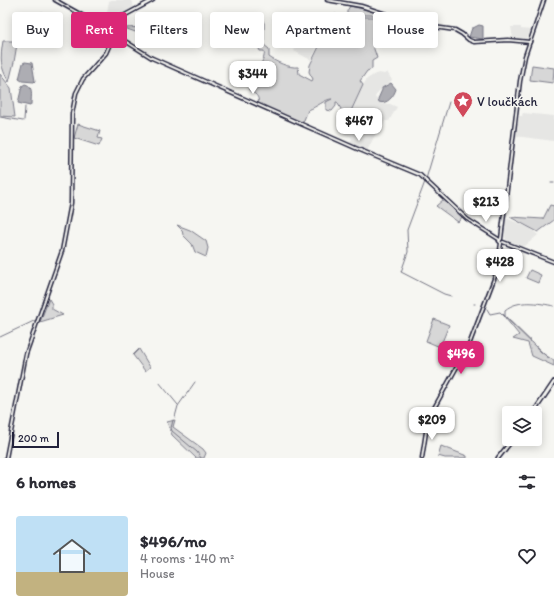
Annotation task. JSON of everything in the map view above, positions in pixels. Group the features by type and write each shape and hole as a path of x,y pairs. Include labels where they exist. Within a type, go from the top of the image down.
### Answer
{"main road":[{"path":"538,406 554,382"},
{"path":"498,458 507,446"}],"street":[{"path":"55,0 76,12"},
{"path":"127,13 153,0"},
{"path":"327,0 361,6 420,25 453,30 474,42 508,40 530,42"},
{"path":"422,458 428,419 466,353 498,265 518,90 524,61 544,0"},
{"path":"127,42 152,58 415,173 426,179 467,218 501,241 554,262"},
{"path":"6,458 26,354 62,251 70,215 73,109 77,89 108,48"}],"shaded area":[{"path":"132,0 134,8 126,12 107,12 109,1"},
{"path":"350,6 377,12 373,12 373,15 365,15 365,12 347,11"},
{"path":"365,17 373,17 372,39 373,48 377,58 372,61 372,69 367,71 360,81 363,85 345,124 339,121 342,111 337,102 332,111 326,110 326,102 332,99 308,110 304,120 301,122 258,104 258,97 249,90 251,79 263,60 264,51 260,51 259,49 264,48 264,45 269,49 269,57 291,67 298,67 299,74 312,81 313,79 309,72 310,65 318,48 365,48"},
{"path":"479,25 483,26 483,39 469,37 472,28"},
{"path":"511,27 521,27 521,29 531,30 527,40 513,39"},
{"path":"135,28 135,32 127,29"},
{"path":"3,41 12,41 12,48 16,48 9,82 4,72 1,53"},
{"path":"295,48 317,48 311,60 294,51"},
{"path":"23,63 32,63 34,82 22,81 19,79"},
{"path":"532,65 554,68 553,83 530,80"},
{"path":"387,72 392,80 378,92 375,97 380,103 390,104 397,107 389,121 385,121 379,132 376,133 367,151 350,143 352,139 351,137 342,133 367,79 375,74 384,74"},
{"path":"0,74 11,88 15,117 0,116"},
{"path":"391,83 396,89 394,94 387,101 382,103 379,102 378,99 382,88"},
{"path":"25,84 31,89 30,106 18,103 22,86"},
{"path":"523,113 554,116 554,141 515,136 517,116 522,116"},
{"path":"78,124 100,131 98,138 102,139 99,146 74,138"},
{"path":"444,199 463,216 458,222 436,206"},
{"path":"550,205 554,206 554,220 538,232 510,217 543,219"},
{"path":"506,218 530,228 538,235 525,246 521,247 507,241 504,236"},
{"path":"177,225 190,230 206,241 208,248 206,257 195,252 192,244 183,235 182,230"},
{"path":"530,270 541,275 538,283 526,278"},
{"path":"49,299 52,304 52,309 63,315 40,322"},
{"path":"503,314 547,357 554,360 554,366 532,356 528,343 513,339 519,335"},
{"path":"434,319 449,325 440,347 426,341"},
{"path":"139,349 150,367 145,371 133,355"},
{"path":"175,420 173,427 203,449 206,453 204,458 196,458 172,435 167,422"},
{"path":"441,446 467,456 467,458 445,458 438,456"}],"waterway":[{"path":"449,102 426,179 407,230 408,252 401,272 444,294 451,296"},
{"path":"24,120 25,107"},
{"path":"0,117 23,121"},
{"path":"505,317 505,310 516,304 529,303 554,306"},
{"path":"487,309 490,314 500,312 541,352 554,361"},
{"path":"0,337 36,320"},
{"path":"159,382 178,405"},
{"path":"175,417 178,406 195,382"},
{"path":"173,420 171,428 172,431 197,452 201,458"}],"place":[{"name":"V loučkách","path":"463,118"}]}
